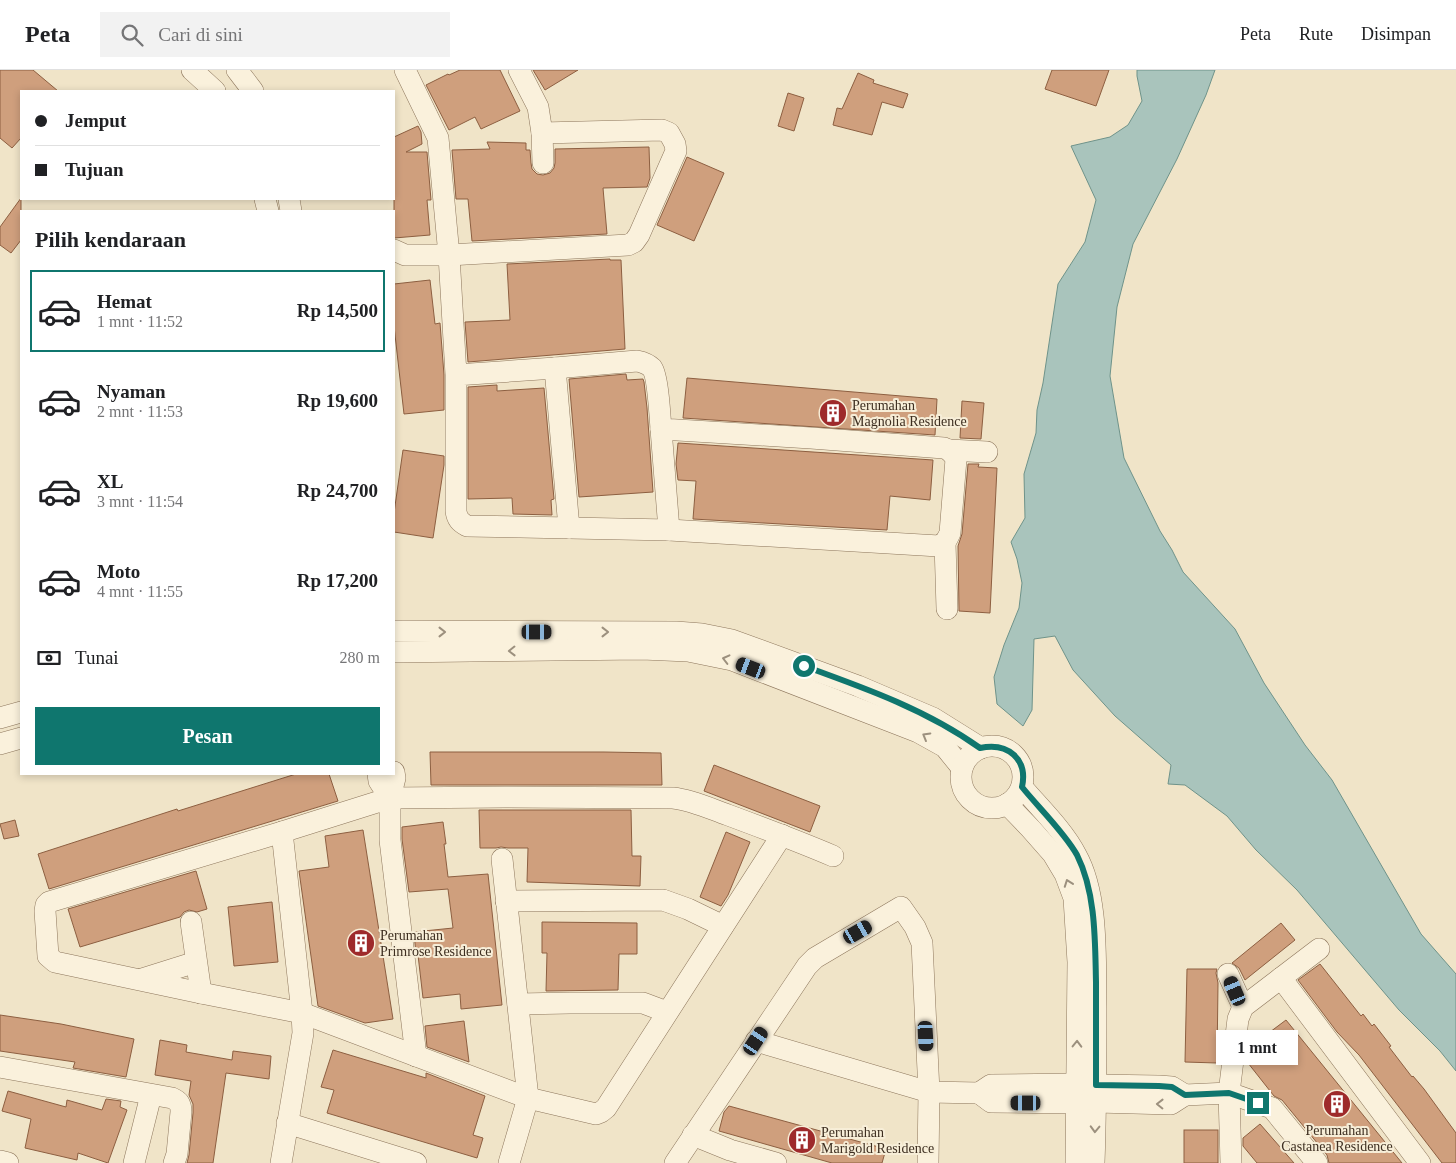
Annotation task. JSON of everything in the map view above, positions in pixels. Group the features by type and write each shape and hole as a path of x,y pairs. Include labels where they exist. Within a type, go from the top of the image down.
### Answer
{"street":[{"path":"192,70 214,90"},
{"path":"237,70 253,90"},
{"path":"405,70 438,138 449,256 456,375 457,518 467,526 669,530 938,546 945,543"},
{"path":"519,70 538,107 542,133 543,163"},
{"path":"398,256 449,256 628,244 634,242 676,151 676,144 669,133 662,130 542,133"},
{"path":"456,375 643,362 653,370 656,378 669,530"},
{"path":"555,368 569,528"},
{"path":"661,429 987,452"},
{"path":"947,609 945,543 950,533 956,459 950,450"},
{"path":"395,630 676,632 732,640 858,686 933,718 980,748"},
{"path":"395,652 642,649 688,651 709,655 732,660 918,732 945,747 962,768"},
{"path":"0,718 20,712"},
{"path":"0,744 20,738"},
{"path":"999,747 1008,750 1020,762 1024,779 1018,795 1012,801 996,808 987,808 979,805 966,794 962,786 962,768 972,753 980,748 999,747"},
{"path":"378,775 379,781 390,798"},
{"path":"394,775 390,798 390,840 416,1056"},
{"path":"1022,787 1077,855 1089,893 1094,927 1086,1094 1076,1163"},
{"path":"782,835 606,1108 596,1114 528,1098 302,1013 55,962 48,956 45,911 46,905 49,902 390,798 681,799 782,835 833,856"},
{"path":"1007,804 1053,854 1065,874 1074,898 1086,1094 1094,1163"},
{"path":"281,1163 303,1033 282,832"},
{"path":"502,858 528,1098 509,1163"},
{"path":"506,901 664,900 723,926"},
{"path":"675,1163 807,966 815,958 901,907 922,943 929,1092 928,1163"},
{"path":"191,922 201,993"},
{"path":"1231,1163 1229,1093 1238,1019 1242,1007 1319,950"},
{"path":"139,980 196,962"},
{"path":"1228,974 1242,1007"},
{"path":"1281,978 1420,1163"},
{"path":"518,1004 570,1002 643,1003 667,1012"},
{"path":"756,1041 929,1092 979,1093 991,1102 1159,1086 1172,1087 1185,1095 1229,1093 1272,1108 1317,1163"},
{"path":"0,1067 172,1098 178,1101 181,1106 177,1154 174,1163"},
{"path":"134,1163 151,1095"},
{"path":"287,1123 416,1163"},
{"path":"693,1135 730,1150 776,1163"},
{"path":"0,1161 8,1163"}],"water":[{"path":"1137,70 1215,70 1206,95 1177,159 1133,244 1117,307 1110,376 1124,458 1160,531 1183,572 1235,629 1264,683 1305,745 1332,780 1421,934 1456,974 1456,1071 1440,1051 1399,1010 1297,890 1256,850 1227,816 1185,785 1168,784 1171,765 1115,716 1073,670 1055,636 1034,639 1032,710 1023,726 997,704 994,677 1019,608 1022,583 1011,542 1025,518 1024,474 1036,433 1037,410 1058,284 1085,242 1096,200 1071,146 1110,137 1128,125 1142,101"}],"building":[{"path":"0,70 33,70 57,90 20,90 20,139 12,148 0,138"},
{"path":"460,70 500,70 520,111 481,129 475,117 449,130 426,85"},
{"path":"533,70 578,70 545,90"},
{"path":"1052,70 1109,70 1096,106 1045,89"},
{"path":"858,73 874,80 873,83 908,94 903,108 882,102 872,135 833,125 837,108 842,109"},
{"path":"788,93 804,98 794,131 778,126"},
{"path":"418,126 421,132 422,144 406,152 427,152 431,200 427,200 430,235 395,238 395,137"},
{"path":"487,142 526,143 526,150 530,150 532,169 537,174 543,175 550,173 554,168 555,149 649,147 650,178 647,187 603,188 607,234 472,241 468,199 456,199 452,150 490,149"},
{"path":"687,157 724,173 694,241 657,225"},
{"path":"21,200 20,241 11,253 0,245 0,227"},
{"path":"621,260 625,349 468,362 465,322 510,320 507,264"},
{"path":"430,280 435,324 440,323 444,375 444,410 404,414 395,335 395,284"},
{"path":"626,374 627,380 643,379 644,382 653,492 579,497 569,379"},
{"name":"Perumahan Magnolia Residence","path":"687,378 937,399 935,435 683,418"},
{"path":"497,385 497,391 544,388 554,499 551,500 552,515 513,514 512,498 468,499 468,387"},
{"path":"962,401 984,403 981,439 960,438"},
{"path":"678,443 933,460 930,500 890,496 887,530 693,519 696,481 678,480 676,464"},
{"path":"403,450 444,456 433,538 395,532 395,506"},
{"name":"Perumahan Magnolia Residence","path":"968,464 979,464 978,467 997,468 990,613 959,611 958,546 962,534"},
{"path":"430,752 661,753 662,785 431,785"},
{"path":"714,765 820,806 810,832 704,791"},
{"path":"293,775 329,775 338,801 49,889 38,854 177,809 178,811"},
{"path":"479,810 631,810 632,856 641,856 640,886 527,882 528,848 480,848"},
{"path":"15,820 19,836 4,839 0,824"},
{"path":"443,822 448,877 488,874 502,1005 461,1009 460,994 423,998 414,932 453,928 448,889 409,892 402,827"},
{"name":"Perumahan Primrose Residence","path":"363,830 393,1019 365,1023 318,1006 299,871 329,867 325,836"},
{"path":"726,832 750,842 728,895 721,906 700,897"},
{"path":"196,871 207,909 197,912 189,910 180,917 80,947 68,909"},
{"path":"272,902 278,962 234,966 228,907"},
{"path":"542,922 637,923 637,954 619,954 618,990 546,991 547,953 542,953"},
{"path":"1281,923 1295,940 1245,980 1239,968 1232,963"},
{"path":"1320,964 1361,1016 1363,1014 1372,1026 1374,1024 1391,1046 1389,1047 1412,1077 1424,1089 1456,1133 1456,1163 1442,1163 1359,1055 1337,1032 1298,980"},
{"path":"1187,969 1217,969 1217,1063 1185,1062"},
{"path":"0,1015 61,1024 134,1039 126,1077 73,1068 75,1062 0,1051"},
{"path":"1286,1020 1402,1163 1329,1163 1327,1155 1282,1100 1274,1096 1248,1063 1270,1046 1266,1035"},
{"path":"464,1021 469,1062 427,1047 425,1026"},
{"path":"160,1040 187,1045 186,1052 232,1060 233,1051 271,1056 269,1079 226,1073 213,1163 187,1163 193,1113 193,1104 189,1095 191,1081 155,1075"},
{"path":"333,1050 426,1078 426,1073 485,1096 473,1135 483,1138 477,1158 327,1113 334,1090 321,1087"},
{"path":"8,1091 66,1107 67,1100 102,1110 106,1099 121,1101 120,1107 127,1110 108,1163 78,1153 77,1160 25,1148 31,1119 2,1111"},
{"name":"Perumahan Marigold Residence","path":"729,1106 886,1149 882,1163 832,1163 719,1131 724,1112"},
{"name":"Perumahan Castanea Residence","path":"1260,1124 1294,1163 1257,1163 1243,1146 1243,1138"},
{"path":"1184,1130 1218,1130 1218,1163 1184,1163"}],"place":[{"name":"Perumahan Magnolia Residence","path":"833,413"},
{"name":"Perumahan Primrose Residence","path":"361,943"},
{"name":"Perumahan Castanea Residence","path":"1337,1104"},
{"name":"Perumahan Marigold Residence","path":"802,1140"}],"route":[{"path":"804,666 858,686 933,718 980,748 990,746 1008,750 1020,762 1024,779 1022,787 1077,855 1089,893 1094,918 1096,1085 1172,1087 1185,1095 1229,1093 1258,1103"}]}
